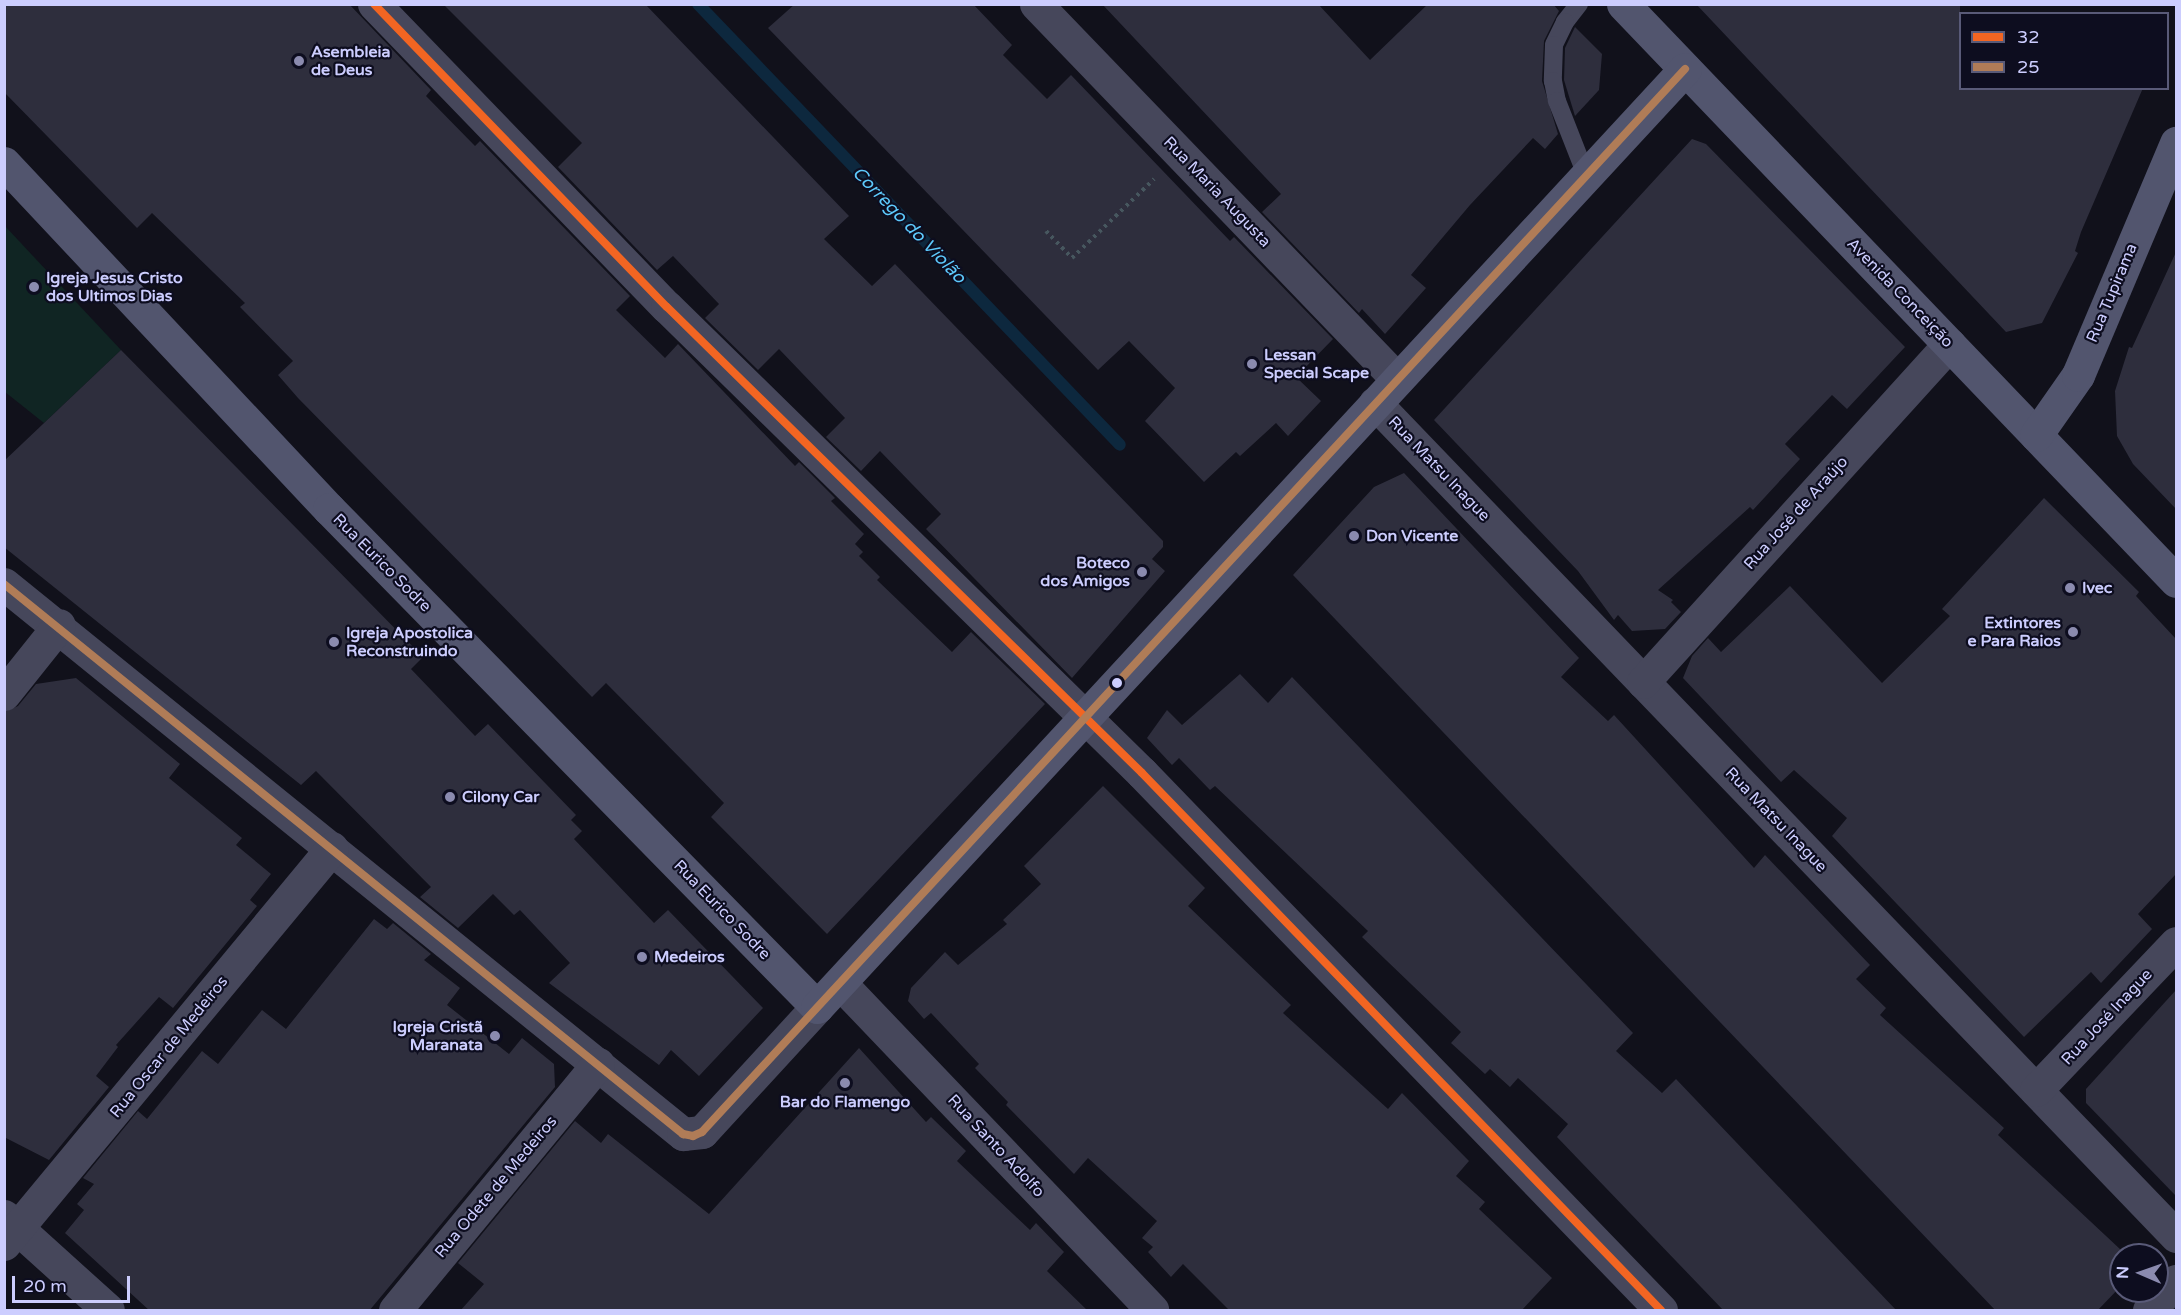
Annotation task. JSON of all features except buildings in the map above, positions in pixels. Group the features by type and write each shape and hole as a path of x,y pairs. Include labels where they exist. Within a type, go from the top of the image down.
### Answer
{"street":[{"path":"374,4 667,307 1142,773 1661,1311"},
{"name":"Rua Maria Augusta","path":"1036,4 1397,379"},
{"name":"Avenida Conceição","path":"1623,4 2176,581"},
{"path":"4,584 59,625 683,1134 693,1136 702,1132 1684,69"},
{"name":"Rua Tupirama","path":"2036,435 2078,375 2176,143"},
{"name":"Rua Eurico Sodre","path":"4,162 329,509 817,1007"},
{"name":"Rua José de Araújo","path":"1643,682 1949,344"},
{"name":"Rua Matsu Inague","path":"1375,403 2176,1236"},
{"path":"4,694 59,625"},
{"name":"Rua Oscar de Medeiros","path":"10,1230 332,848"},
{"name":"Rua José Inague","path":"2036,1090 2176,943"},
{"name":"Rua Santo Adolfo","path":"840,983 1152,1311"},
{"name":"Rua Odete de Medeiros","path":"395,1311 598,1064"},
{"path":"10,1230 108,1311"},
{"path":"2149,1311 2176,1281"}],"lane":[{"path":"1579,4 1565,21 1554,45 1553,81 1586,175"}],"path":[{"path":"1046,231 1072,258 1157,176"}],"green space":[{"name":"Igreja Jesus Cristo dos Ultimos Dias","path":"4,225 121,350 44,423 5,392"}],"waterway":[{"name":"Corrego do Violão","path":"698,4 1120,445"}],"transit line":[{"name":"32","path":"374,4 667,307 1142,773 1661,1310"},
{"name":"25","path":"4,584 683,1134 693,1136 702,1132 1685,69"}],"place":[{"name":"Asembleia de Deus","path":"299,61"},
{"name":"Igreja Jesus Cristo dos Ultimos Dias","path":"34,287"},
{"name":"Lessan Special Scape","path":"1252,364"},
{"name":"Don Vicente","path":"1354,536"},
{"name":"Boteco dos Amigos","path":"1142,572"},
{"name":"Ivec","path":"2070,588"},
{"name":"Extintores e Para Raios","path":"2073,632"},
{"name":"Igreja Apostolica Reconstruindo","path":"334,642"},
{"name":"Cilony Car","path":"450,797"},
{"name":"Medeiros","path":"642,957"},
{"name":"Igreja Cristã Maranata","path":"495,1036"},
{"name":"Bar do Flamengo","path":"845,1083"}]}
